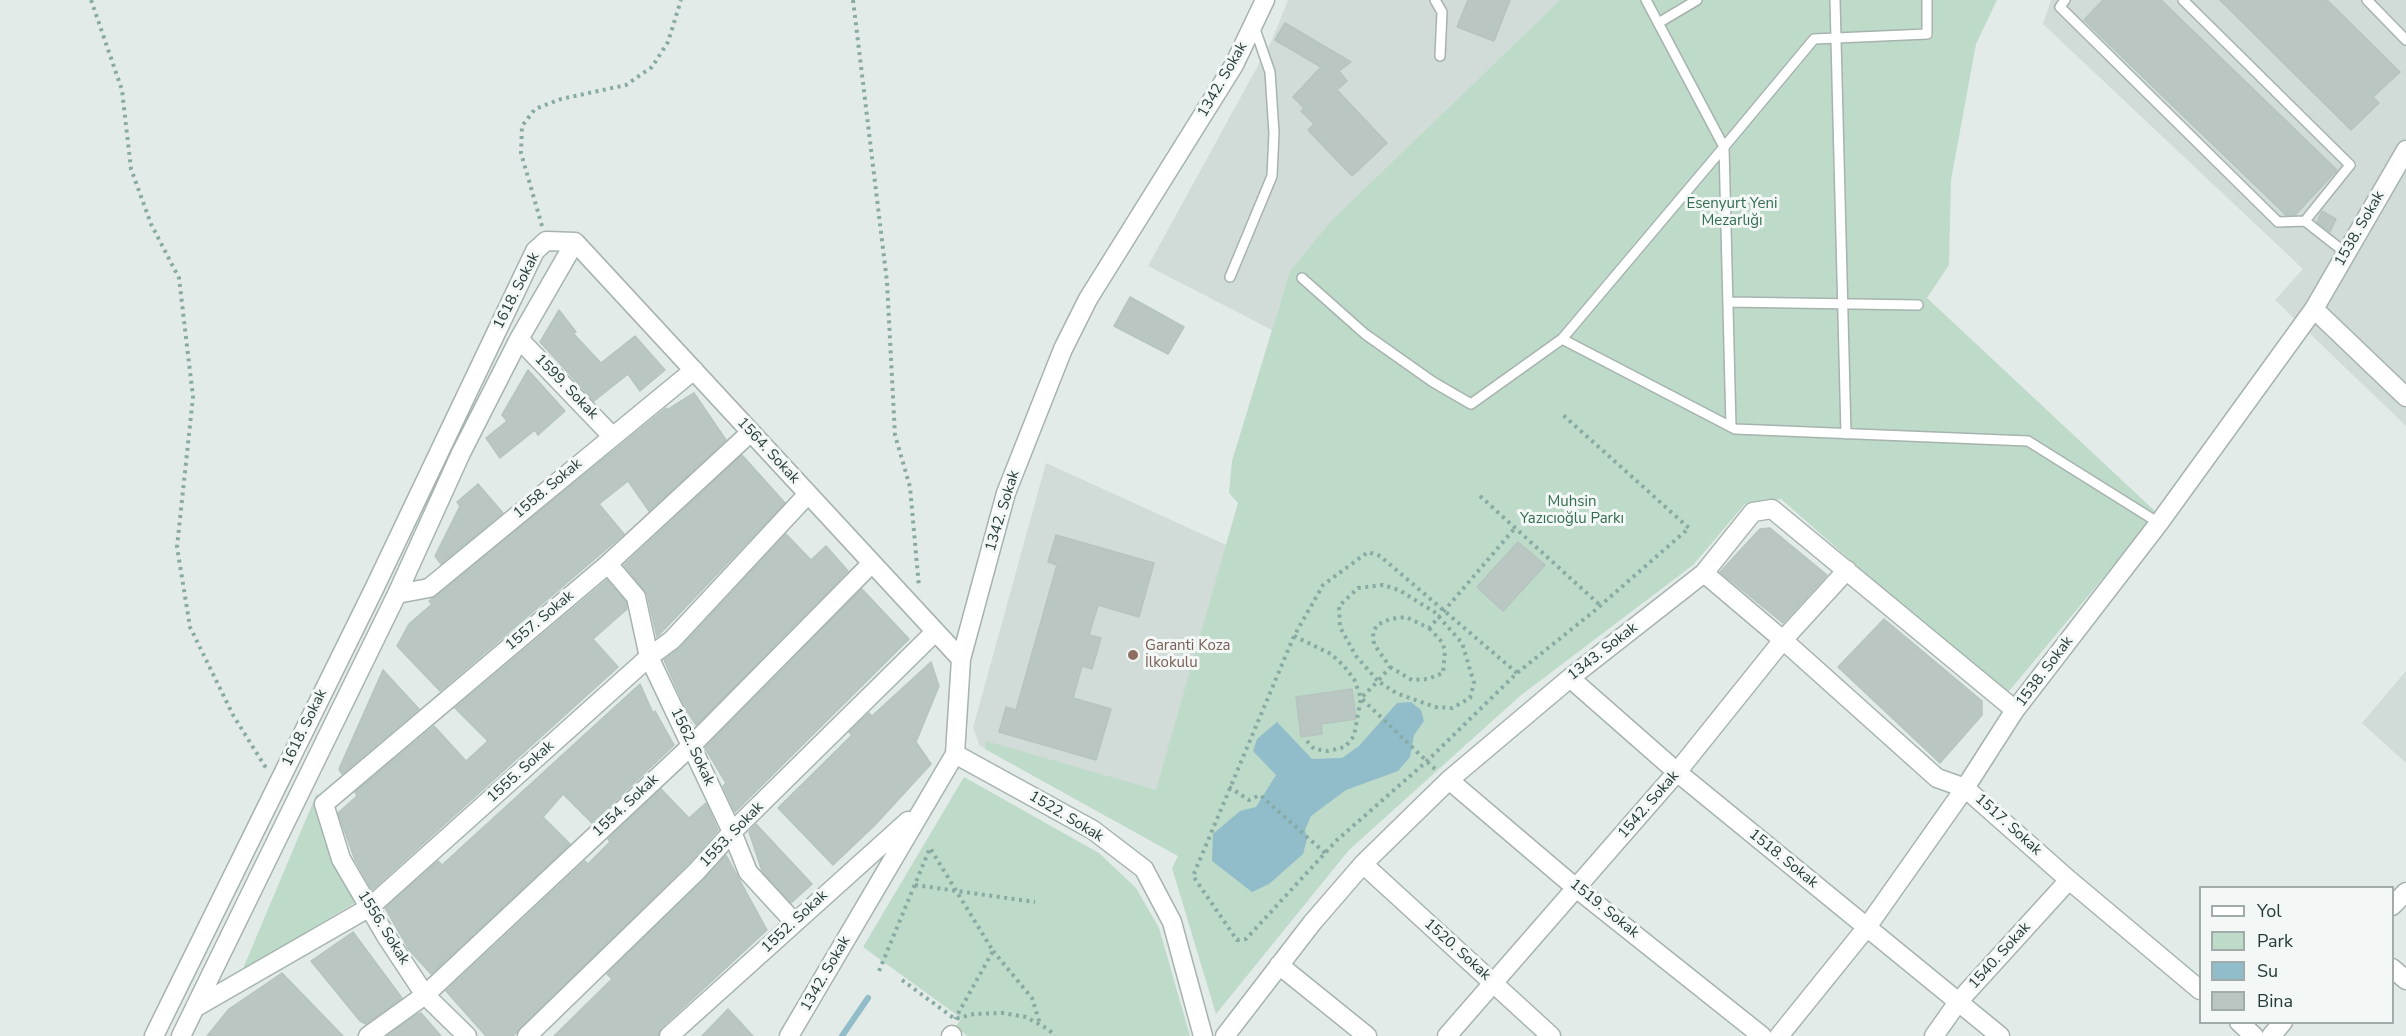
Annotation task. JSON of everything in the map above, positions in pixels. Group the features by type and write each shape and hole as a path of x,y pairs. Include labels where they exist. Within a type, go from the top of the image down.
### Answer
{"street":[{"name":"1342. Sokak","path":"789,1036 955,753 961,659 1006,493 1063,349 1088,299 1234,65 1265,0"},
{"name":"1538. Sokak","path":"1779,1036 1867,927 1965,788 2015,710 2159,523 2314,309 2406,150"},
{"name":"1618. Sokak","path":"154,1036 536,251 546,241 575,242 519,339 461,453 397,594 198,1006 181,1036"},
{"name":"1564. Sokak","path":"575,242 961,659"},
{"path":"2314,309 2406,397"},
{"name":"1599. Sokak","path":"519,339 612,436"},
{"name":"1558. Sokak","path":"397,594 429,588 693,370"},
{"name":"1557. Sokak","path":"324,804 608,564 751,432"},
{"name":"1555. Sokak","path":"198,1006 370,907 649,657 672,640 808,494"},
{"name":"1343. Sokak","path":"1225,1036 1279,965 1363,864 1449,780 1570,678 1704,573 1753,512 1772,509 2015,710"},
{"name":"1554. Sokak","path":"368,1036 425,995 692,745 872,563"},
{"name":"1562. Sokak","path":"608,564 636,597 649,657 692,745 748,872 794,922"},
{"name":"1542. Sokak","path":"1448,1036 1677,772 1784,640 1847,570"},
{"name":"1517. Sokak","path":"1704,573 1784,640 1938,778 1965,788 2069,880 2199,989"},
{"name":"1553. Sokak","path":"527,1036 697,871 732,832 935,632"},
{"name":"1518. Sokak","path":"1570,678 1677,772 2000,1036"},
{"name":"1522. Sokak","path":"955,753 1093,830 1144,869 1172,922 1203,1036"},
{"name":"1519. Sokak","path":"1449,780 1576,888 1762,1036"},
{"name":"1556. Sokak","path":"324,804 341,859 370,907 425,995 467,1036"},
{"name":"1552. Sokak","path":"669,1036 921,810"},
{"name":"1520. Sokak","path":"1363,864 1551,1036"},
{"name":"1540. Sokak","path":"1934,1036 1958,1002 2069,880"},
{"path":"2394,904 2406,892"},
{"path":"1279,965 1366,1036"},
{"path":"2394,970 2406,980"},
{"path":"2240,1024 2254,1036"},
{"path":"2271,1036 2282,1024"}],"lane":[{"path":"1435,0 1442,12 1440,56"},
{"path":"1646,0 1660,22 1724,147 1731,427"},
{"path":"1660,22 1697,0"},
{"path":"1835,0 1846,434"},
{"path":"1302,278 1365,334 1433,382 1471,404 1562,339 1814,39 1927,34 1927,0"},
{"path":"2065,0 2060,7 2278,222 2305,221 2347,254"},
{"path":"2183,0 2350,165 2305,221"},
{"path":"2367,0 2406,40"},
{"path":"1230,277 1272,176 1274,132 1270,72 1253,24"},
{"path":"1728,302 1918,305"},
{"path":"1562,339 1731,427 2028,441 2159,523"}],"path":[{"path":"91,0 122,90 131,169 151,224 179,278 193,398 177,547 190,627 233,715 262,765 280,780"},
{"path":"546,241 521,153 522,126 535,109 561,99 627,85 652,67 668,42 681,0"},
{"path":"853,0 886,282 895,435 910,487 919,590"},
{"path":"1517,673 1380,556 1368,552 1323,585 1294,636 1193,876 1237,940 1246,939 1325,853 1426,762 1517,673 1601,606 1689,528 1563,415"},
{"path":"1479,496 1601,606"},
{"path":"1429,628 1515,528"},
{"path":"1383,585 1420,602 1439,617 1462,643 1474,682 1470,698 1452,708 1435,707 1396,693 1378,681 1356,656 1340,627 1339,606 1358,588 1383,585"},
{"path":"1406,617 1429,628 1442,642 1445,651 1443,673 1428,679 1412,680 1390,668 1374,644 1373,633 1377,625 1390,619 1406,617"},
{"path":"1294,636 1317,645 1343,665 1354,679 1361,698 1426,762 1449,780"},
{"path":"1307,741 1314,749 1328,751 1346,747 1354,736 1361,698 1390,668"},
{"path":"1229,787 1250,800 1260,795 1325,853"},
{"path":"879,971 930,848 993,951 1032,998 1040,1024"},
{"path":"915,885 1035,902"},
{"path":"953,1030 993,951"},
{"path":"902,980 953,1030"},
{"path":"953,1030 974,1014 1003,1013 1026,1017 1040,1024 1055,1036"}],"shaded area":[{"path":"1288,0 1560,0 1331,221 1290,271 1272,330 1148,266 1272,40"},
{"path":"2051,0 2406,0 2406,426 2275,300 2303,269 2043,24"},
{"name":"Garanti Koza İlkokulu","path":"1046,463 1226,545 1239,503 1178,856 980,746 973,728"},
{"path":"2406,671 2406,763 2362,723"}],"green space":[{"name":"Esenyurt Yeni Mezarlığı","path":"1560,0 1997,0 1976,44 1951,180 1949,265 1927,298 2157,513 2005,696 1781,499 1745,504 1693,565 1520,696 1349,850 1216,1014 1172,868 1178,856 985,749 986,741 1156,790 1238,503 1229,493 1232,461 1290,271 1331,221"},
{"path":"964,777 1099,853 1136,888 1159,928 1190,1036 967,1036 956,1026 961,1019 954,1013 863,947"},
{"path":"317,793 327,843 356,902 242,971"}],"water":[{"path":"1411,702 1421,710 1424,721 1414,735 1410,757 1398,771 1346,790 1311,816 1305,830 1307,839 1303,854 1269,884 1252,892 1212,861 1213,834 1240,811 1256,807 1276,775 1253,751 1257,739 1277,722 1312,759 1342,758 1359,746 1397,703"}],"building":[{"path":"1468,0 1510,0 1494,41 1457,27"},
{"path":"2103,0 2161,0 2337,170 2295,215 2286,215 2084,20"},
{"path":"2220,0 2327,0 2400,72 2373,97 2379,103 2351,130"},
{"path":"1285,23 1351,62 1339,71 1347,81 1337,90 1387,143 1352,176 1308,130 1314,124 1301,111 1304,108 1293,97 1321,67 1275,40"},
{"path":"2322,211 2336,219 2330,232 2317,222"},
{"path":"1130,297 1184,327 1168,354 1114,326"},
{"path":"559,310 576,332 573,333 601,363 635,336 665,370 640,391 628,374 594,401 540,342"},
{"path":"528,370 565,411 538,435 535,430 500,458 486,438 507,421 502,415"},
{"path":"694,393 726,440 649,511 628,481 599,504 624,534 440,691 397,646 409,624 432,604 429,601 666,408 667,410"},
{"path":"742,455 785,503 657,637 647,594 624,565"},
{"path":"478,484 503,513 441,564 435,556 460,506 457,502"},
{"path":"1770,528 1827,575 1783,623 1720,572 1760,529"},
{"path":"786,534 811,560 826,546 848,571 696,725 686,709 664,660 680,648"},
{"path":"1056,535 1154,563 1139,617 1098,605 1089,635 1101,638 1092,669 1082,666 1073,698 1111,709 1096,760 999,732 1006,707 1016,710 1057,565 1048,562"},
{"path":"1518,542 1545,565 1503,611 1477,587"},
{"path":"607,580 626,602 627,609 593,639 618,667 372,890 355,860 338,813 357,796 355,792 434,726 466,761 488,741 455,708"},
{"path":"862,589 909,639 735,812 723,786 726,783 705,748"},
{"path":"1884,619 1982,701 1982,715 1940,763 1838,667"},
{"path":"931,662 939,686 916,742 931,764 875,825 833,865 778,808 852,735 849,732 869,713 872,716"},
{"path":"383,670 419,709 342,774 339,769"},
{"path":"640,684 653,713 655,711 674,745 592,823 563,794 543,817 570,844 431,974 409,950 385,908 438,861 442,865"},
{"path":"1352,689 1356,719 1321,724 1322,734 1301,737 1296,697"},
{"path":"661,789 689,818 706,803 718,830 689,863 513,1036 486,1036 446,991 585,861 588,864 610,842 608,839"},
{"path":"756,824 812,884 791,903 762,871 749,832"},
{"path":"726,855 767,930 661,1028 658,1036 554,1036 612,979 607,974"},
{"path":"353,932 402,998 366,1024 360,1021 311,961"},
{"path":"282,973 343,1036 207,1036 229,1009"},
{"path":"728,1009 753,1036 702,1036"},
{"path":"421,1013 441,1036 387,1036 416,1015"}],"waterway":[{"path":"842,1036 868,998"}],"place":[{"name":"Garanti Koza İlkokulu","path":"1133,655"}],"park label":[{"name":"Muhsin Yazıcıoğlu Parkı","path":"1572,510"}]}
